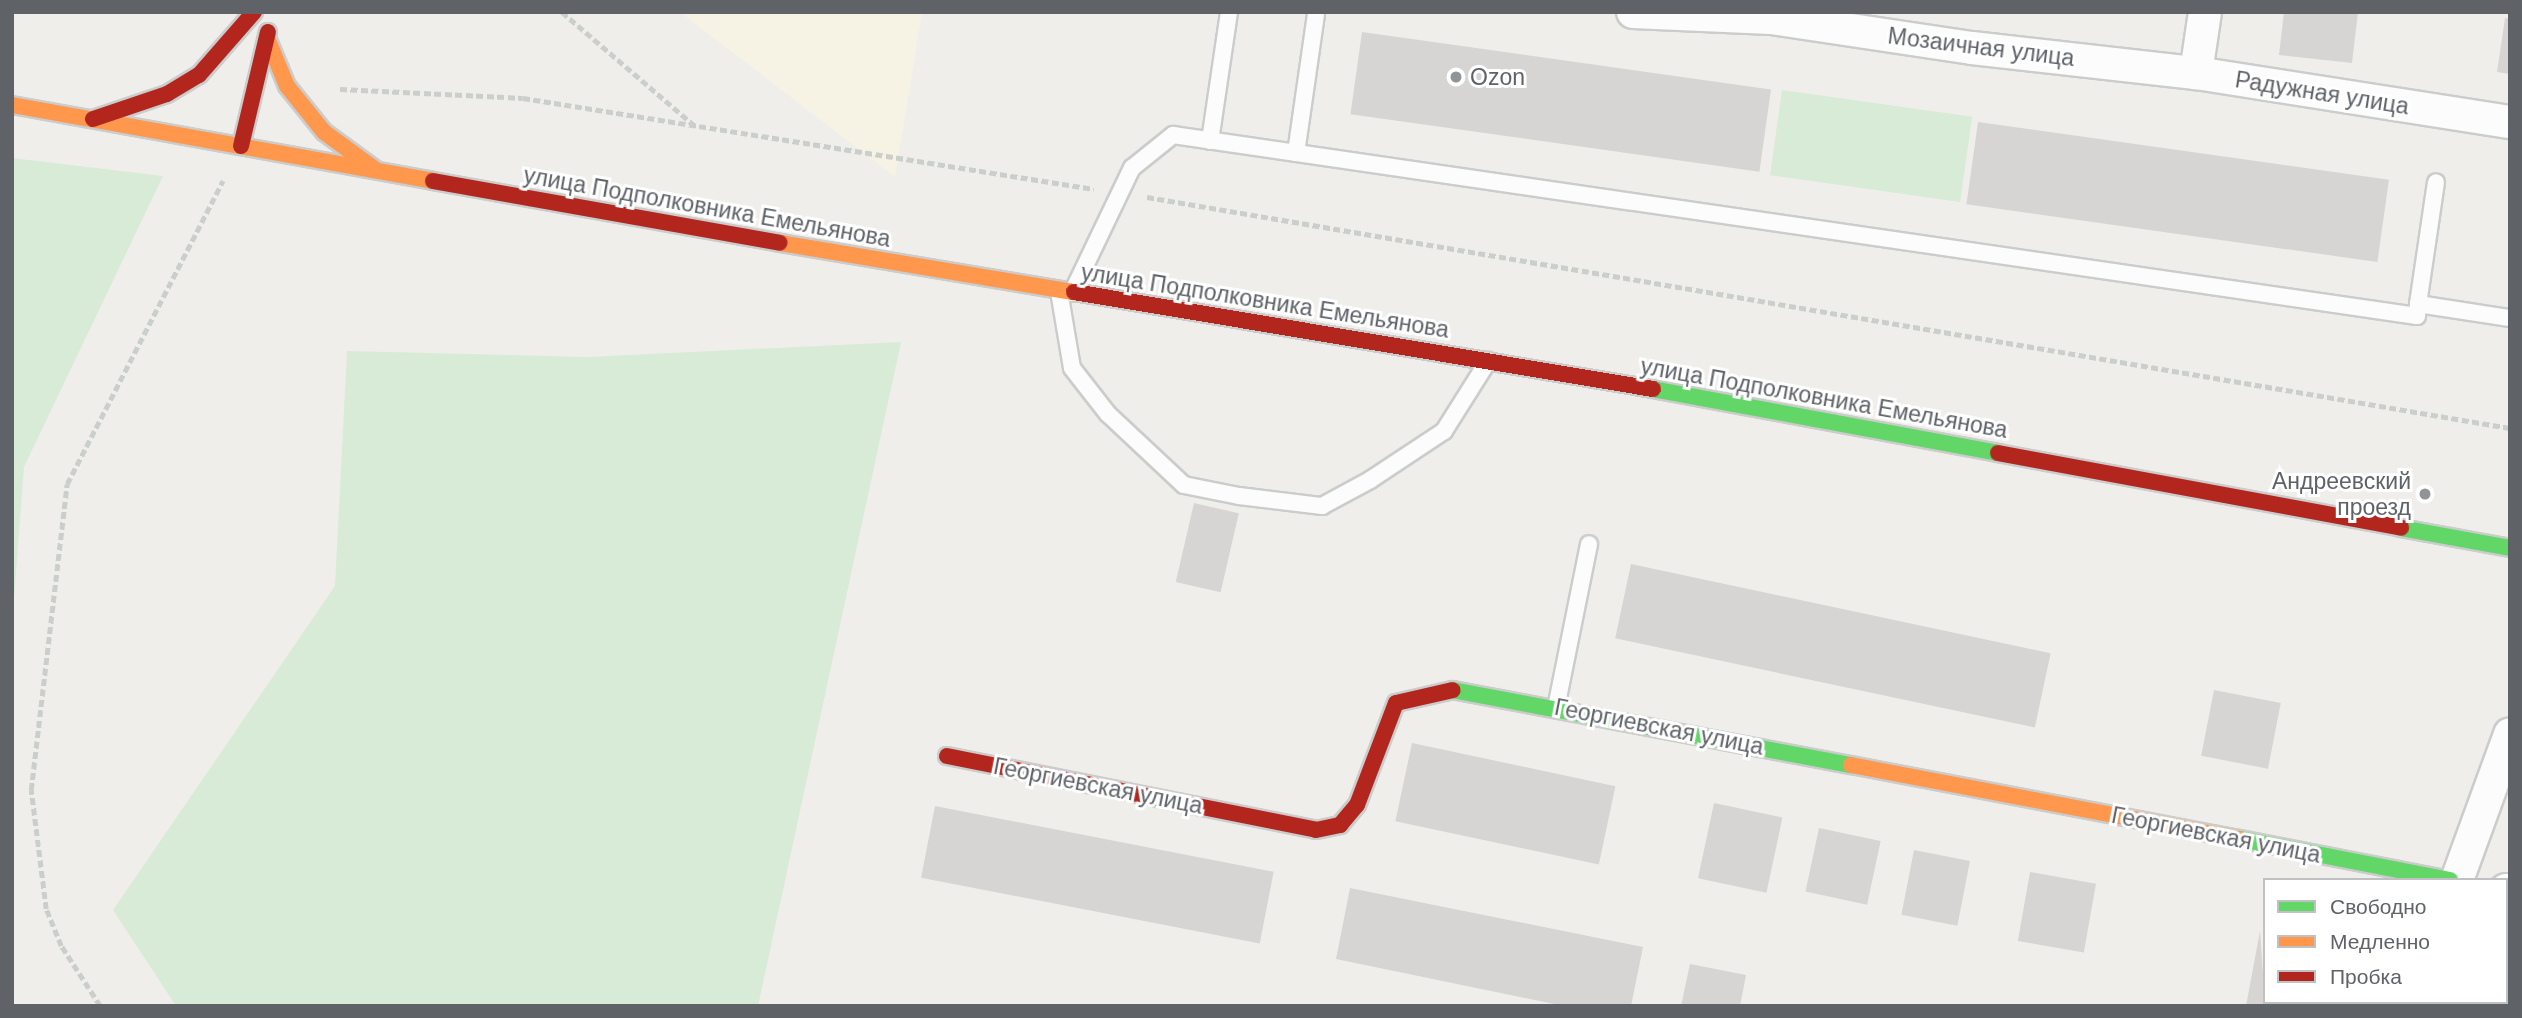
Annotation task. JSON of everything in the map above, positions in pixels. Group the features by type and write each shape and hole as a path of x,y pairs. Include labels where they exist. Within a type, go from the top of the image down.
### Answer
{"main road":[{"path":"93,119 167,94 199,75 254,12"},
{"path":"241,146 272,12"},
{"path":"267,38 287,86 324,132 376,170"},
{"name":"улица Подполковника Емельянова","path":"12,105 1066,292 1489,359 2510,548"},
{"name":"Георгиевская улица","path":"947,756 1316,830 1340,825 1357,805 1396,703 1459,689 2440,878"}],"street":[{"name":"Мозаичная улица","path":"1633,12 1772,15 2196,74"},
{"path":"2196,74 2204,12"},
{"name":"Радужная улица","path":"2196,74 2510,122"},
{"path":"2458,878 2510,734"}],"lane":[{"path":"1210,141 1229,12"},
{"path":"1296,153 1316,15"},
{"path":"1489,359 1444,431 1370,480 1322,506 1239,496 1184,485 1108,414 1072,368 1066,292 1132,168 1173,135 2417,316 2436,182"},
{"path":"2418,304 2509,312"},
{"path":"1556,708 1589,544"}],"path":[{"path":"562,12 695,125"},
{"path":"287,86 523,98 1118,192 2510,428"},
{"path":"100,1006 61,946 46,909 31,790 67,484 241,146"}],"shaded area":[{"path":"680,12 922,12 895,177"}],"green space":[{"path":"1782,90 1972,117 1960,202 1770,175"},
{"path":"12,158 163,176 24,467 12,625"},
{"path":"901,342 758,1006 176,1006 113,910 335,586 347,351 587,357"}],"building":[{"path":"2284,12 2358,12 2352,63 2279,55"},
{"path":"2505,18 2510,19 2510,74 2497,72"},
{"path":"1362,32 1771,89 1759,172 1350,114"},
{"path":"1978,122 2389,180 2377,262 1966,204"},
{"path":"1194,503 1239,513 1221,592 1176,582"},
{"path":"1631,564 2051,653 2035,728 1615,638"},
{"path":"2214,690 2281,703 2268,769 2201,756"},
{"path":"1412,743 1615,786 1599,864 1395,821"},
{"path":"1714,803 1782,818 1766,893 1698,878"},
{"path":"935,806 1274,872 1260,943 921,878"},
{"path":"1819,828 1881,841 1867,905 1805,892"},
{"path":"1914,850 1970,861 1957,926 1901,915"},
{"path":"2030,872 2096,884 2084,953 2018,941"},
{"path":"1350,888 1643,947 1631,1006 1564,1006 1336,959"},
{"path":"2260,931 2263,1004 2331,1006 2246,1006"},
{"path":"1690,964 1746,975 1740,1006 1681,1006"}],"traffic: fast":[{"path":"1653,389 1998,453"},
{"path":"2401,528 2510,548"},
{"path":"1453,690 1851,765"},
{"path":"2239,839 2440,878"}],"traffic: slow":[{"path":"267,38 287,86 324,132 376,170"},
{"path":"12,105 433,181"},
{"path":"780,243 1074,292"},
{"path":"1851,765 2239,839"}],"traffic: jam":[{"path":"93,119 167,94 199,75 254,12"},
{"path":"241,146 268,32"},
{"path":"433,181 780,243"},
{"path":"1074,292 1653,389"},
{"path":"1998,453 2401,528"},
{"path":"947,756 1316,830 1340,825 1357,805 1396,703 1453,690"}],"place":[{"name":"Ozon","path":"1456,77"},
{"name":"Андреевский проезд","path":"2425,494"}]}
